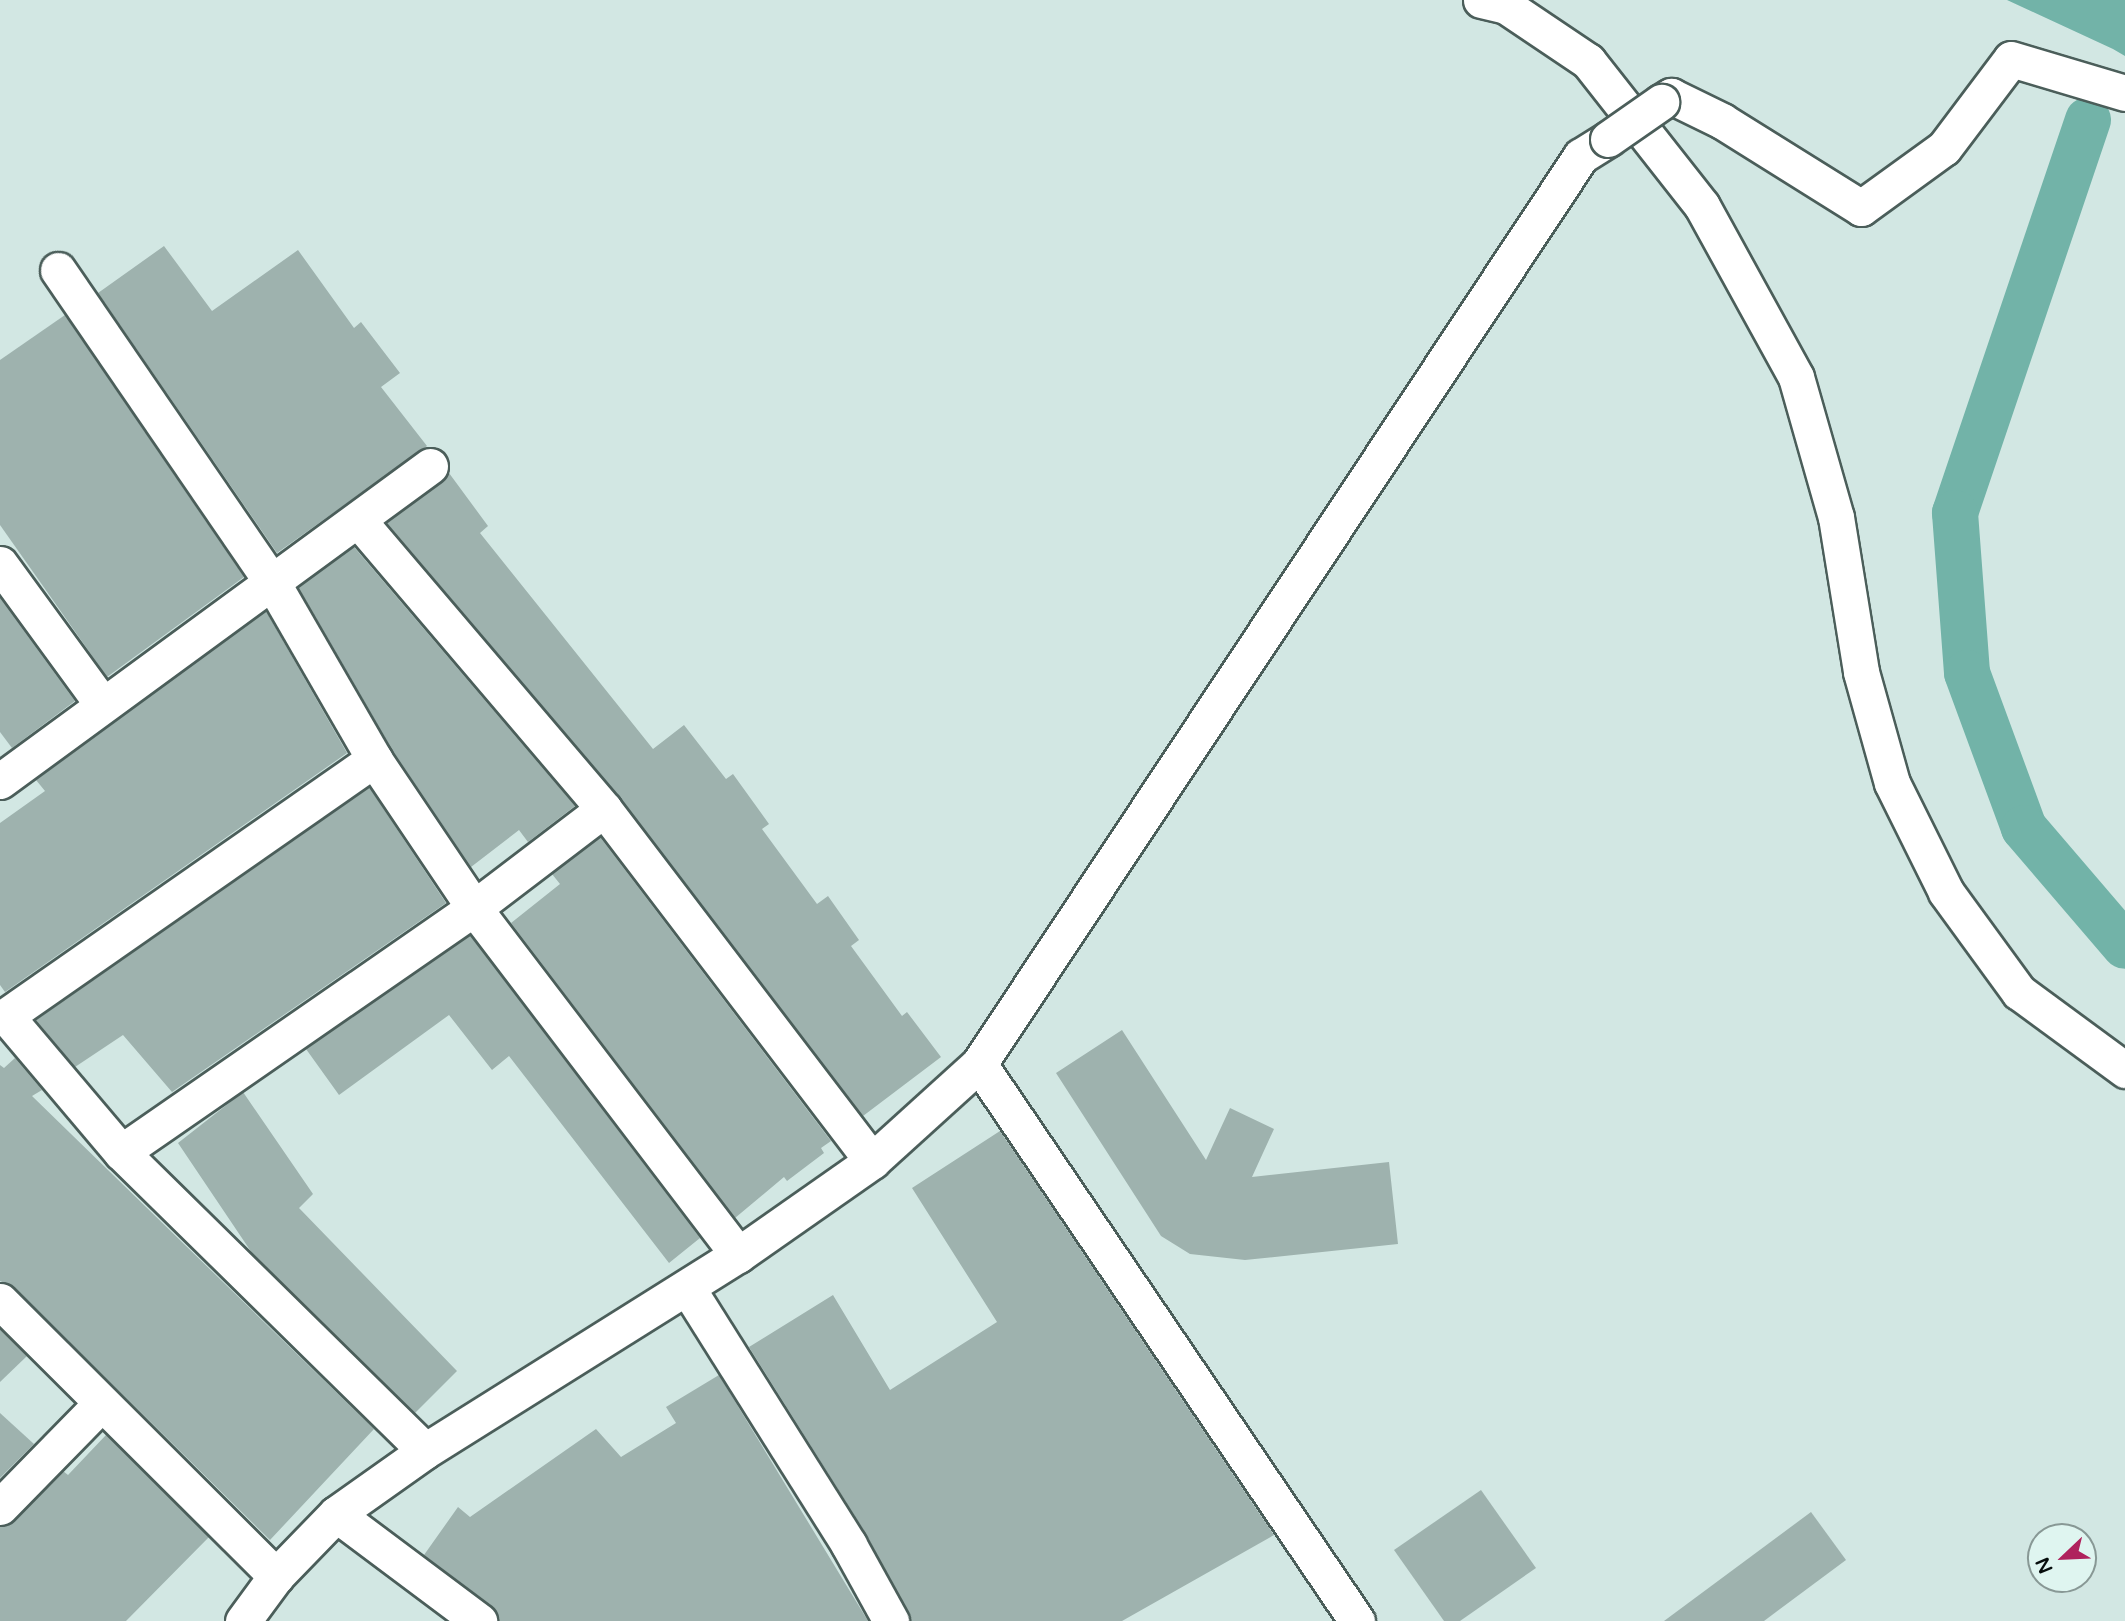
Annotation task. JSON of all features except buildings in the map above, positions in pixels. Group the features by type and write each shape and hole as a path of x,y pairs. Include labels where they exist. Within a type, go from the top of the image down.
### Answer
{"street":[{"path":"1481,0 1506,6 1588,61 1702,206 1796,377 1836,517 1861,673 1892,783 1946,892 2019,992 2125,1070"},
{"path":"243,1621 276,1576 336,1514 425,1451 688,1289 738,1255 872,1161 979,1063 1581,156 1671,96 1722,121 1861,208 1944,148 2011,59 2125,93"},
{"path":"58,270 272,582 374,759 474,908 738,1255"},
{"path":"0,781 430,466"},
{"path":"358,520 604,809 872,1161"},
{"path":"0,564 102,704"},
{"path":"374,759 6,1016 121,1152 425,1451"},
{"path":"121,1152 474,908 604,809"},
{"path":"979,1063 1357,1621"},
{"path":"688,1289 849,1545 891,1621"},
{"path":"0,1301 100,1405 276,1576"},
{"path":"0,1507 100,1405"},
{"path":"336,1514 479,1621"}],"shaded area":[{"path":"2007,0 2125,0 2125,56 2113,49"}],"waterway":[{"path":"2088,120 1955,513 1967,673 2024,828 2125,946"}]}
